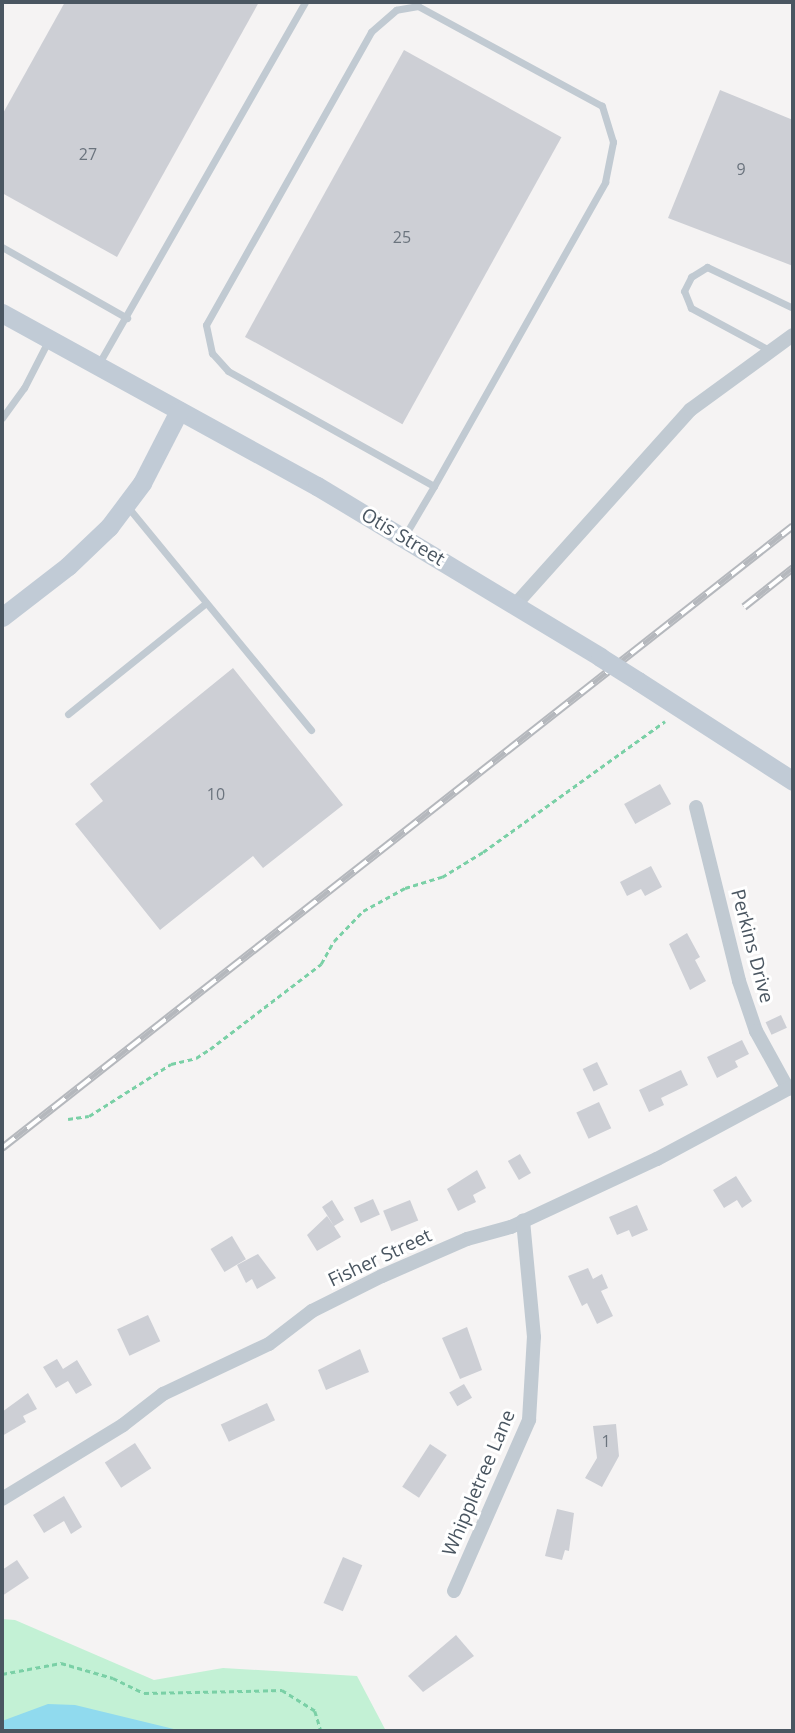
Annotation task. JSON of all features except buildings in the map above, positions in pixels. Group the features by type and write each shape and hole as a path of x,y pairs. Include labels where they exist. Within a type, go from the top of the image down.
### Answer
{"main road":[{"name":"Otis Street","path":"2,313 404,538 516,604 793,781"},
{"path":"2,617 83,553 126,505 179,411"}],"street":[{"path":"516,604 690,410 793,335"},
{"name":"Perkins Drive","path":"696,807 739,981 756,1031 791,1088"},
{"name":"Fisher Street","path":"2,1499 123,1426 163,1394 269,1344 312,1311 467,1239 523,1221 657,1158 791,1088"},
{"name":"Whippletree Lane","path":"454,1591 529,1420 534,1337 523,1221"}],"lane":[{"path":"98,366 305,2"},
{"path":"404,538 434,486 605,182 613,142 602,106 418,6 396,10 371,32 206,325 212,353 228,371 434,486"},
{"path":"2,247 127,318"},
{"path":"771,352 691,308 684,291 691,277 707,267 793,309"},
{"path":"2,418 24,388 49,339"},
{"path":"126,505 311,730"},
{"path":"68,714 206,603"}],"path":[{"path":"68,1119 89,1116 171,1064 196,1058 210,1049 321,964 334,941 363,911 405,888 442,877 483,852 682,709"},
{"path":"2,1674 61,1663 144,1693 282,1690 315,1711 321,1731"}],"green space":[{"path":"2,1619 15,1620 154,1680 223,1668 357,1676 386,1731 2,1731"}],"water":[{"path":"48,1704 75,1705 182,1731 2,1731 2,1721"}],"railway":[{"path":"2,1148 793,526"},
{"path":"744,607 793,568"}]}
